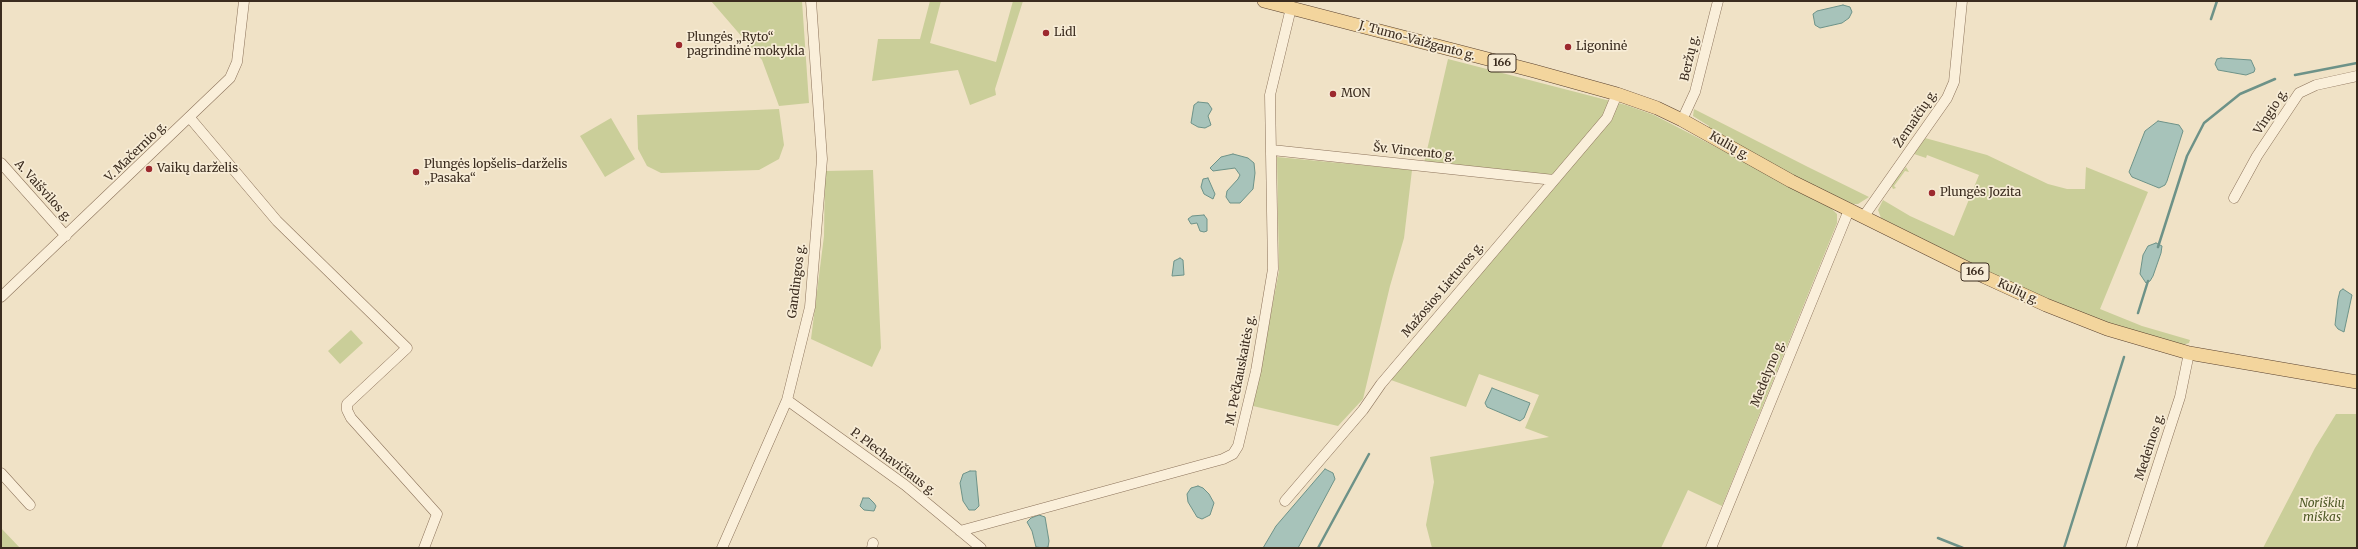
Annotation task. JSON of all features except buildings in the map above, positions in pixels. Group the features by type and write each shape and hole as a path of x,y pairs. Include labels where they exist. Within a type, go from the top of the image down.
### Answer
{"main road":[{"name":"J. Tumo-Vaižganto g.","path":"1264,1 1617,94"},
{"name":"Kulių g.","path":"1617,94 1657,108 1682,120 1762,166 2046,305 2107,329 2189,353 2357,382"}],"street":[{"name":"V. Mačernio g.","path":"1,297 190,118 230,78 237,62 244,1"},
{"name":"Gandingos g.","path":"722,548 787,400 810,307 822,159 811,1"},
{"name":"Beržų g.","path":"1682,120 1695,92 1718,1"},
{"name":"Žemaičių g.","path":"1864,216 1947,98 1954,82 1962,1"},
{"name":"M. Pečkauskaitės g.","path":"960,531 1223,459 1233,454 1238,446 1256,371 1273,269 1270,94 1291,8"},
{"name":"Vingio g.","path":"2234,198 2257,156 2299,93 2316,85 2357,76"},
{"name":"Mažosios Lietuvos g.","path":"1285,501 1607,118 1617,94"},
{"path":"190,118 277,221 407,348 347,404 347,410 352,418 437,514 424,548"},
{"name":"Šv. Vincento g.","path":"1272,150 1554,180"},
{"name":"A. Vaišvilos g.","path":"1,163 66,236"},
{"name":"Medelyno g.","path":"1711,548 1850,210"},
{"name":"Medeinos g.","path":"2131,548 2180,396 2189,353"},
{"name":"P. Plechavičiaus g.","path":"787,400 904,485 981,548"},
{"path":"1,473 30,505"}],"green space":[{"path":"711,1 802,1 809,103 779,106 762,60"},
{"path":"930,1 941,1 930,43 996,62 1013,1 1023,1 995,89 996,95 970,105 958,70 872,81 878,39 920,39"},
{"path":"1448,59 1626,105 1654,115 1828,205 1837,214 1837,223 1722,506 1688,490 1661,548 1432,548 1426,525 1434,482 1430,457 1549,437 1525,428 1539,395 1479,374 1466,407 1391,380 1561,177 1424,163"},
{"path":"779,109 784,145 779,159 759,170 661,173 647,166 638,149 637,115"},
{"path":"1694,109 1869,197 1858,204 1853,204 1788,174 1708,128 1709,126 1693,116"},
{"path":"611,118 635,159 605,177 580,136"},
{"path":"1925,138 1987,155 2048,184 2067,189 2085,189 2086,167 2148,192 2100,309 2142,326 2190,340 2189,343 2183,345 2102,321 2012,284 1881,218 1878,210 1883,200 1910,216 1954,236 1979,175 1927,155 1926,158 1914,154"},
{"path":"1277,157 1412,170 1404,238 1390,286 1363,399 1338,426 1253,406 1279,271"},
{"path":"1906,167 1909,172 1905,171 1894,186 1896,188 1893,189 1891,185"},
{"path":"873,170 881,348 872,367 811,339 824,236 825,171"},
{"path":"351,330 363,343 340,364 328,351"},
{"name":"Noriškių miškas","path":"2336,414 2357,414 2357,548 2263,548 2315,448"},
{"path":"1,528 20,548 1,548"}],"water":[{"path":"1843,5 1850,7 1852,12 1849,18 1842,23 1820,28 1815,25 1813,14 1817,11"},
{"path":"2217,59 2251,60 2255,69 2254,72 2246,75 2218,70 2215,64"},
{"path":"1198,102 1208,103 1212,109 1208,116 1211,125 1205,128 1198,127 1191,123 1194,105"},
{"path":"2158,121 2179,125 2183,131 2167,181 2165,185 2159,188 2132,177 2129,172 2145,131"},
{"path":"1233,154 1248,158 1254,163 1255,173 1253,189 1240,203 1230,203 1226,197 1227,191 1240,175 1235,168 1213,171 1210,168 1221,157"},
{"path":"1208,178 1215,194 1213,199 1204,194 1201,187 1203,179"},
{"path":"1204,215 1207,219 1207,231 1204,232 1200,231 1197,223 1191,224 1188,219 1192,216"},
{"path":"2156,243 2162,246 2161,253 2153,276 2150,281 2146,283 2140,274 2143,255 2148,246"},
{"path":"1180,258 1183,260 1184,275 1172,276 1174,261"},
{"path":"2343,289 2352,295 2344,332 2338,329 2335,325 2338,299 2340,291"},
{"path":"1492,388 1530,403 1524,418 1520,421 1487,407 1485,403"},
{"path":"1325,469 1333,473 1335,479 1298,548 1263,548 1276,526"},
{"path":"970,471 976,471 979,506 975,510 969,510 963,501 960,483 963,474"},
{"path":"1198,486 1203,488 1209,494 1214,503 1210,515 1202,519 1197,517 1188,502 1187,494 1191,488"},
{"path":"863,498 869,498 874,503 876,506 874,511 864,510 860,506"},
{"path":"1039,515 1045,517 1049,541 1048,547 1044,548 1036,547 1032,531 1027,522 1031,518"}],"waterway":[{"path":"2211,19 2217,1"},
{"path":"2295,75 2357,63"},
{"path":"2158,247 2187,156 2204,123 2240,94 2275,79"},
{"path":"2138,313 2148,281"},
{"path":"2064,548 2124,357"},
{"path":"1318,548 1369,454"},
{"path":"1938,538 1963,548"}],"place":[{"name":"Lidl","path":"1046,33"},
{"name":"Plungės „Ryto“ pagrindinė mokykla","path":"679,45"},
{"name":"Ligoninė","path":"1568,47"},
{"name":"MON","path":"1333,94"},
{"name":"Vaikų darželis","path":"149,169"},
{"name":"Plungės lopšelis-darželis „Pasaka“","path":"416,172"},
{"name":"Plungės Jozita","path":"1932,193"}]}
